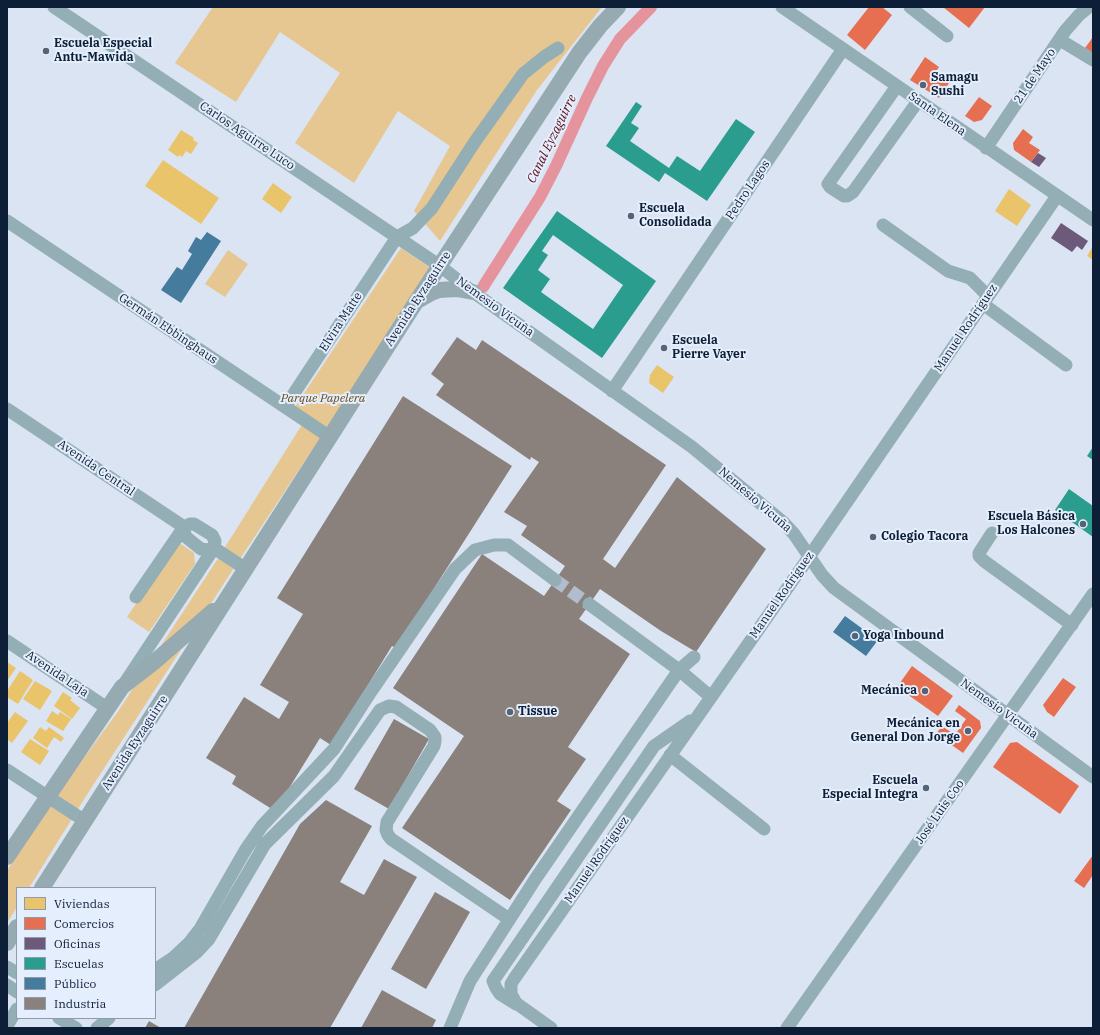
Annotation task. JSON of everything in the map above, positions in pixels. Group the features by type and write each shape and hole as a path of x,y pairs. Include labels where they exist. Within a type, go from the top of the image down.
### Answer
{"main road":[{"name":"Avenida Eyzaguirre","path":"43,887 416,302 579,53 600,26 618,7"},
{"path":"416,302 439,290 457,289 473,292"},
{"name":"Avenida Eyzaguirre","path":"7,857 122,687 153,663 228,598"},
{"path":"7,943 16,929"}],"street":[{"name":"Carlos Aguirre Luco","path":"54,7 440,266"},
{"name":"Santa Elena","path":"782,7 1093,220"},
{"path":"910,7 947,36"},
{"name":"21 de Mayo","path":"986,148 1060,40 1072,24 1089,7"},
{"path":"1060,40 1093,60"},
{"path":"397,237 413,228 432,208 474,144 523,74 558,48"},
{"name":"Pedro Lagos","path":"612,391 843,49"},
{"path":"897,86 828,184 830,187 844,196 847,196 853,192 918,101"},
{"name":"Manuel Rodríguez","path":"520,1007 510,994 511,984 514,979 809,557 1057,196"},
{"name":"Germán Ebbinghaus","path":"7,221 330,437"},
{"path":"883,225 948,271 970,278 985,300 1066,366"},
{"name":"Elvira Matte","path":"285,407 397,237"},
{"name":"Nemesio Vicuña","path":"440,266 473,292 692,447 783,522 794,534 822,575 840,593 1093,777"},
{"name":"Avenida Central","path":"7,409 184,527 194,524 210,533 216,541 214,548"},
{"path":"136,597 184,527"},
{"path":"992,533 979,553 979,556 1072,625"},
{"path":"156,969 173,958 190,943 200,929 246,849 262,826 334,749 370,693 455,569 475,550 494,545 508,545 555,580"},
{"path":"214,548 246,569"},
{"name":"Avenida Eyzaguirre","path":"122,687 214,548"},
{"name":"José Luis Coo","path":"787,1028 1093,594"},
{"path":"589,604 679,670 711,697"},
{"name":"Avenida Laja","path":"7,641 107,708"},
{"path":"450,1028 470,981 540,871 679,670 694,657"},
{"path":"156,984 196,953 209,939 265,844 334,776 380,710 389,706 396,708 430,730 435,737 435,742 434,746 387,822 386,830 388,835 509,919"},
{"path":"551,1028 500,994 494,981 654,746 697,717"},
{"path":"670,755 764,829"},
{"path":"7,770 85,821"},
{"path":"7,967 16,972"},
{"path":"7,985 16,991"},
{"path":"7,1026 16,1011"},
{"path":"61,1019 76,1028"},
{"path":"97,1028 108,1019"}],"green space":[{"path":"213,7 602,7 537,90 440,241 414,211 450,146 398,111 354,183 295,143 340,73 280,32 236,102 175,63"},
{"name":"Parque Papelera","path":"401,248 432,269 232,571 88,793 30,887 16,887 16,909 7,923 7,871 40,817 117,713 217,560 308,415 295,407"},
{"path":"228,250 248,264 225,297 205,284"},
{"path":"178,542 194,553 195,564 149,632 127,617"}],"building: Viviendas":[{"path":"181,130 194,138 193,140 198,143 191,154 186,151 182,157 179,155 178,157 168,150"},
{"path":"163,160 219,198 201,224 145,186"},
{"path":"273,183 292,197 281,213 262,199"},
{"path":"1009,189 1031,205 1017,226 995,211"},
{"path":"1093,246 1093,260 1087,256"},
{"path":"657,365 674,377 663,393 649,383 650,375"},
{"path":"7,662 16,668 7,681"},
{"path":"20,671 33,680 18,704 7,697 7,691"},
{"path":"35,681 52,691 40,710 23,699"},
{"path":"63,692 72,698 70,700 80,708 72,719 54,706"},
{"path":"52,711 58,715 60,712 71,719 63,731 46,721"},
{"path":"15,712 28,721 12,743 7,739 7,723"},
{"path":"40,727 46,731 49,727 64,738 61,742 54,737 47,748 33,738"},
{"path":"30,739 49,751 40,765 21,752"}],"building: Comercios":[{"path":"869,7 882,7 892,15 865,50 847,35"},
{"path":"943,7 985,7 969,28"},
{"path":"1093,37 1093,53 1085,48"},
{"path":"925,57 939,67 935,73 949,83 939,98 910,80"},
{"path":"979,97 992,106 982,120 974,122 965,116"},
{"path":"1023,129 1033,137 1029,143 1040,150 1031,162 1014,150 1013,143"},
{"name":"Mecánica","path":"912,666 953,696 938,716 897,687"},
{"path":"1063,678 1076,687 1054,717 1047,712 1043,705"},
{"name":"Mecánica en General Don Jorge","path":"959,705 980,721 981,728 963,753 936,734 942,726 955,735 966,719 955,711"},
{"path":"1017,742 1079,786 1060,814 993,767 1010,743"},
{"path":"1093,855 1093,875 1084,888 1074,881"}],"building: Oficinas":[{"path":"1038,153 1046,158 1039,167 1031,162"},
{"path":"1061,223 1088,241 1082,250 1077,246 1072,252 1051,238"}],"building: Escuelas":[{"path":"636,102 642,106 631,123 639,128 630,141 669,168 677,156 700,171 736,119 755,132 707,201 665,173 659,182 606,146"},
{"path":"557,211 656,281 602,358 503,288","holes":["553,235 623,285 593,329 541,292 550,279 538,270 548,255 542,251"]},
{"path":"1093,447 1093,460 1087,456"},
{"name":"Escuela Básica Los Halcones","path":"1069,489 1093,506 1093,537 1055,510"}],"building: Público":[{"path":"207,232 221,241 181,303 161,290 177,267 182,270 192,254 188,251 196,237 201,240"},
{"name":"Yoga Inbound","path":"845,616 878,640 866,656 833,632"}],"building: Industria":[{"path":"457,337 476,350 482,340 666,465 603,559 615,568 677,477 766,549 696,652 661,631 600,589 579,619 630,654 568,747 586,759 557,801 571,810 510,900 402,828 464,736 393,688 482,554 544,596 565,566 521,535 527,526 504,512 539,462 531,457 530,460 436,395 444,384 431,374"},
{"path":"403,396 512,466 396,648 392,646 331,745 320,738 275,811 232,784 236,776 206,758 244,697 279,719 289,702 260,685 303,614 277,598"},
{"path":"394,719 429,739 389,809 354,789"},
{"path":"326,800 372,826 340,882 364,895 384,859 417,877 330,1028 184,1028 300,824"},
{"path":"435,892 470,912 426,989 391,969"},
{"path":"382,990 436,1020 432,1028 361,1028"},
{"path":"149,1021 161,1028 145,1028"}],"waterway":[{"name":"Canal Eyzaguirre","path":"483,287 540,197 603,66 620,39 651,7"}],"tunnel":[{"path":"555,580 589,604"}],"place":[{"name":"Escuela Especial Antu-Mawida","path":"46,51"},
{"name":"Samagu Sushi","path":"923,85"},
{"name":"Escuela Consolidada","path":"631,216"},
{"name":"Escuela Pierre Vayer","path":"664,348"},
{"name":"Escuela Básica Los Halcones","path":"1083,524"},
{"name":"Colegio Tacora","path":"873,537"},
{"name":"Yoga Inbound","path":"855,636"},
{"name":"Mecánica","path":"925,691"},
{"name":"Tissue","path":"510,712"},
{"name":"Mecánica en General Don Jorge","path":"968,731"},
{"name":"Escuela Especial Integra","path":"926,788"}]}
